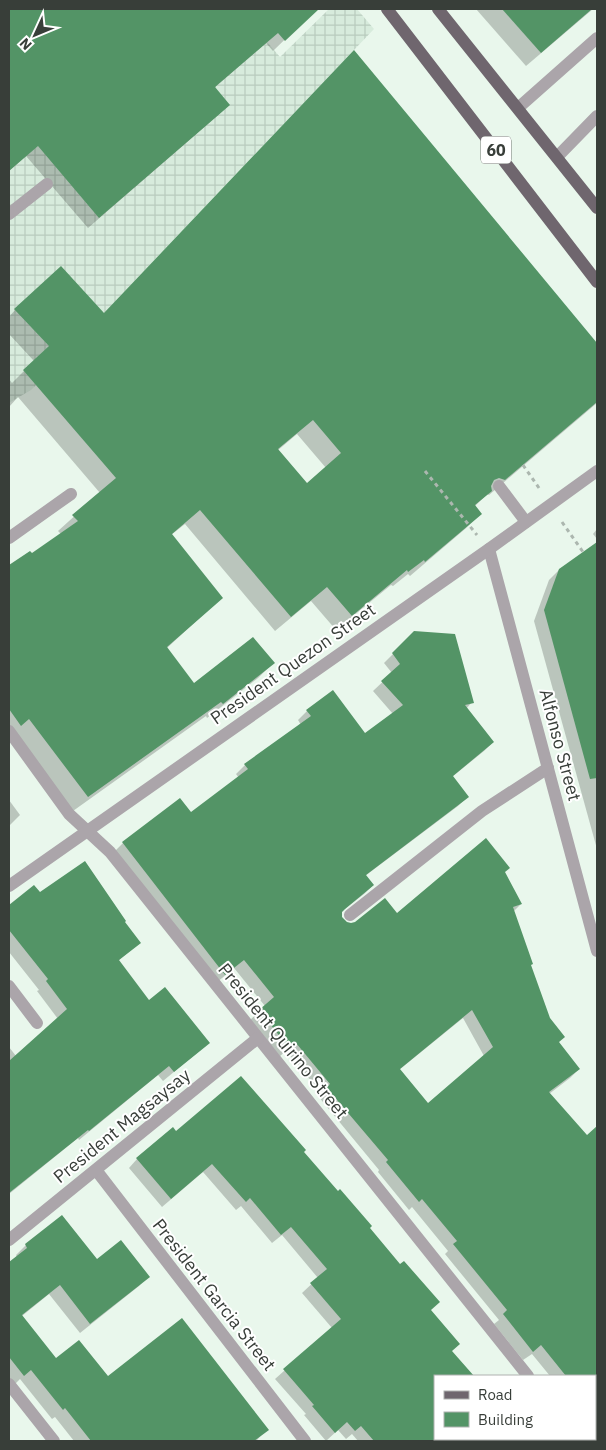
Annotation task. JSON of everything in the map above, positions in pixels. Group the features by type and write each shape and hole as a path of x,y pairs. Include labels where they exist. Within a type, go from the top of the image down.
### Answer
{"main road":[{"name":"60","path":"387,9 597,282"},
{"name":"60","path":"438,9 597,208"}],"street":[{"path":"518,108 597,38"},
{"path":"557,157 597,116"},
{"path":"9,214 47,184"},
{"name":"President Quezon Street","path":"9,886 597,471"},
{"path":"498,486 526,522"},
{"path":"9,538 72,494"},
{"name":"Alfonso Street","path":"489,549 597,951"},
{"name":"President Quirino Street","path":"9,731 69,814 110,852 527,1375"},
{"path":"350,915 482,811 548,768"},
{"path":"9,986 37,1023"},
{"name":"President Magsaysay","path":"9,1240 258,1038"},
{"name":"President Garcia Street","path":"96,1170 305,1441"},
{"path":"9,1384 54,1441"}],"path":[{"path":"425,472 489,549"}],"shaded area":[{"path":"9,9 239,9 280,57 329,9 357,9 374,29 122,294 77,345 31,390 9,403"}],"building":[{"path":"9,9 319,9 285,41 278,33 215,87 230,105 99,218 38,146 9,171"},
{"path":"502,9 592,9 541,53"},
{"path":"354,50 597,343 597,402 505,480 499,478 494,480 491,486 492,491 475,505 482,514 425,562 424,560 408,572 407,570 352,616 327,587 291,617 200,510 172,534 223,598 167,647 194,683 253,637 275,663 223,704 221,702 88,797 29,719 21,726 9,709 9,565 30,551 32,553 78,521 72,515 116,478 23,370 49,346 14,309 61,266 104,313","holes":["313,420 341,453 307,483 278,449"]},
{"path":"597,542 597,778 590,779 544,610 559,569"},
{"path":"414,631 455,634 474,703 465,705 494,742 453,776 469,797 366,875 374,885 342,912 342,917 347,922 355,922 385,898 397,913 486,838 510,868 505,872 522,904 513,907 533,964 531,965 550,1018 565,1037 559,1042 580,1069 549,1092 587,1135 597,1126 597,1376 565,1375 541,1345 533,1352 503,1314 507,1310 453,1244 457,1241 422,1199 419,1202 386,1162 388,1160 326,1087 330,1084 296,1043 289,1048 259,1010 274,997 244,960 225,975 122,842 180,798 191,812 248,769 244,764 311,716 306,710 333,690 365,733 403,705 381,681 400,664 392,653","holes":["472,1010 493,1047 428,1103 400,1069"]},
{"path":"85,861 141,943 119,960 149,1000 165,987 210,1043 174,1072 169,1066 9,1193 9,1061 67,1009 46,981 48,979 9,930 9,905 34,885 40,892"},
{"path":"241,1076 306,1150 304,1152 338,1191 340,1189 372,1226 370,1228 400,1264 404,1261 440,1302 431,1310 460,1344 452,1351 473,1375 434,1375 435,1441 374,1441 361,1426 355,1431 347,1422 335,1433 312,1406 314,1405 283,1369 341,1319 310,1283 327,1269 291,1227 281,1235 250,1198 246,1202 212,1164 171,1199 136,1158 173,1127 176,1131"},
{"path":"62,1215 97,1259 121,1240 150,1277 90,1324 60,1285 22,1315 56,1358 79,1340 108,1376 182,1318 269,1430 254,1441 91,1441 31,1370 24,1376 9,1357 9,1262 27,1248 25,1244"}]}
